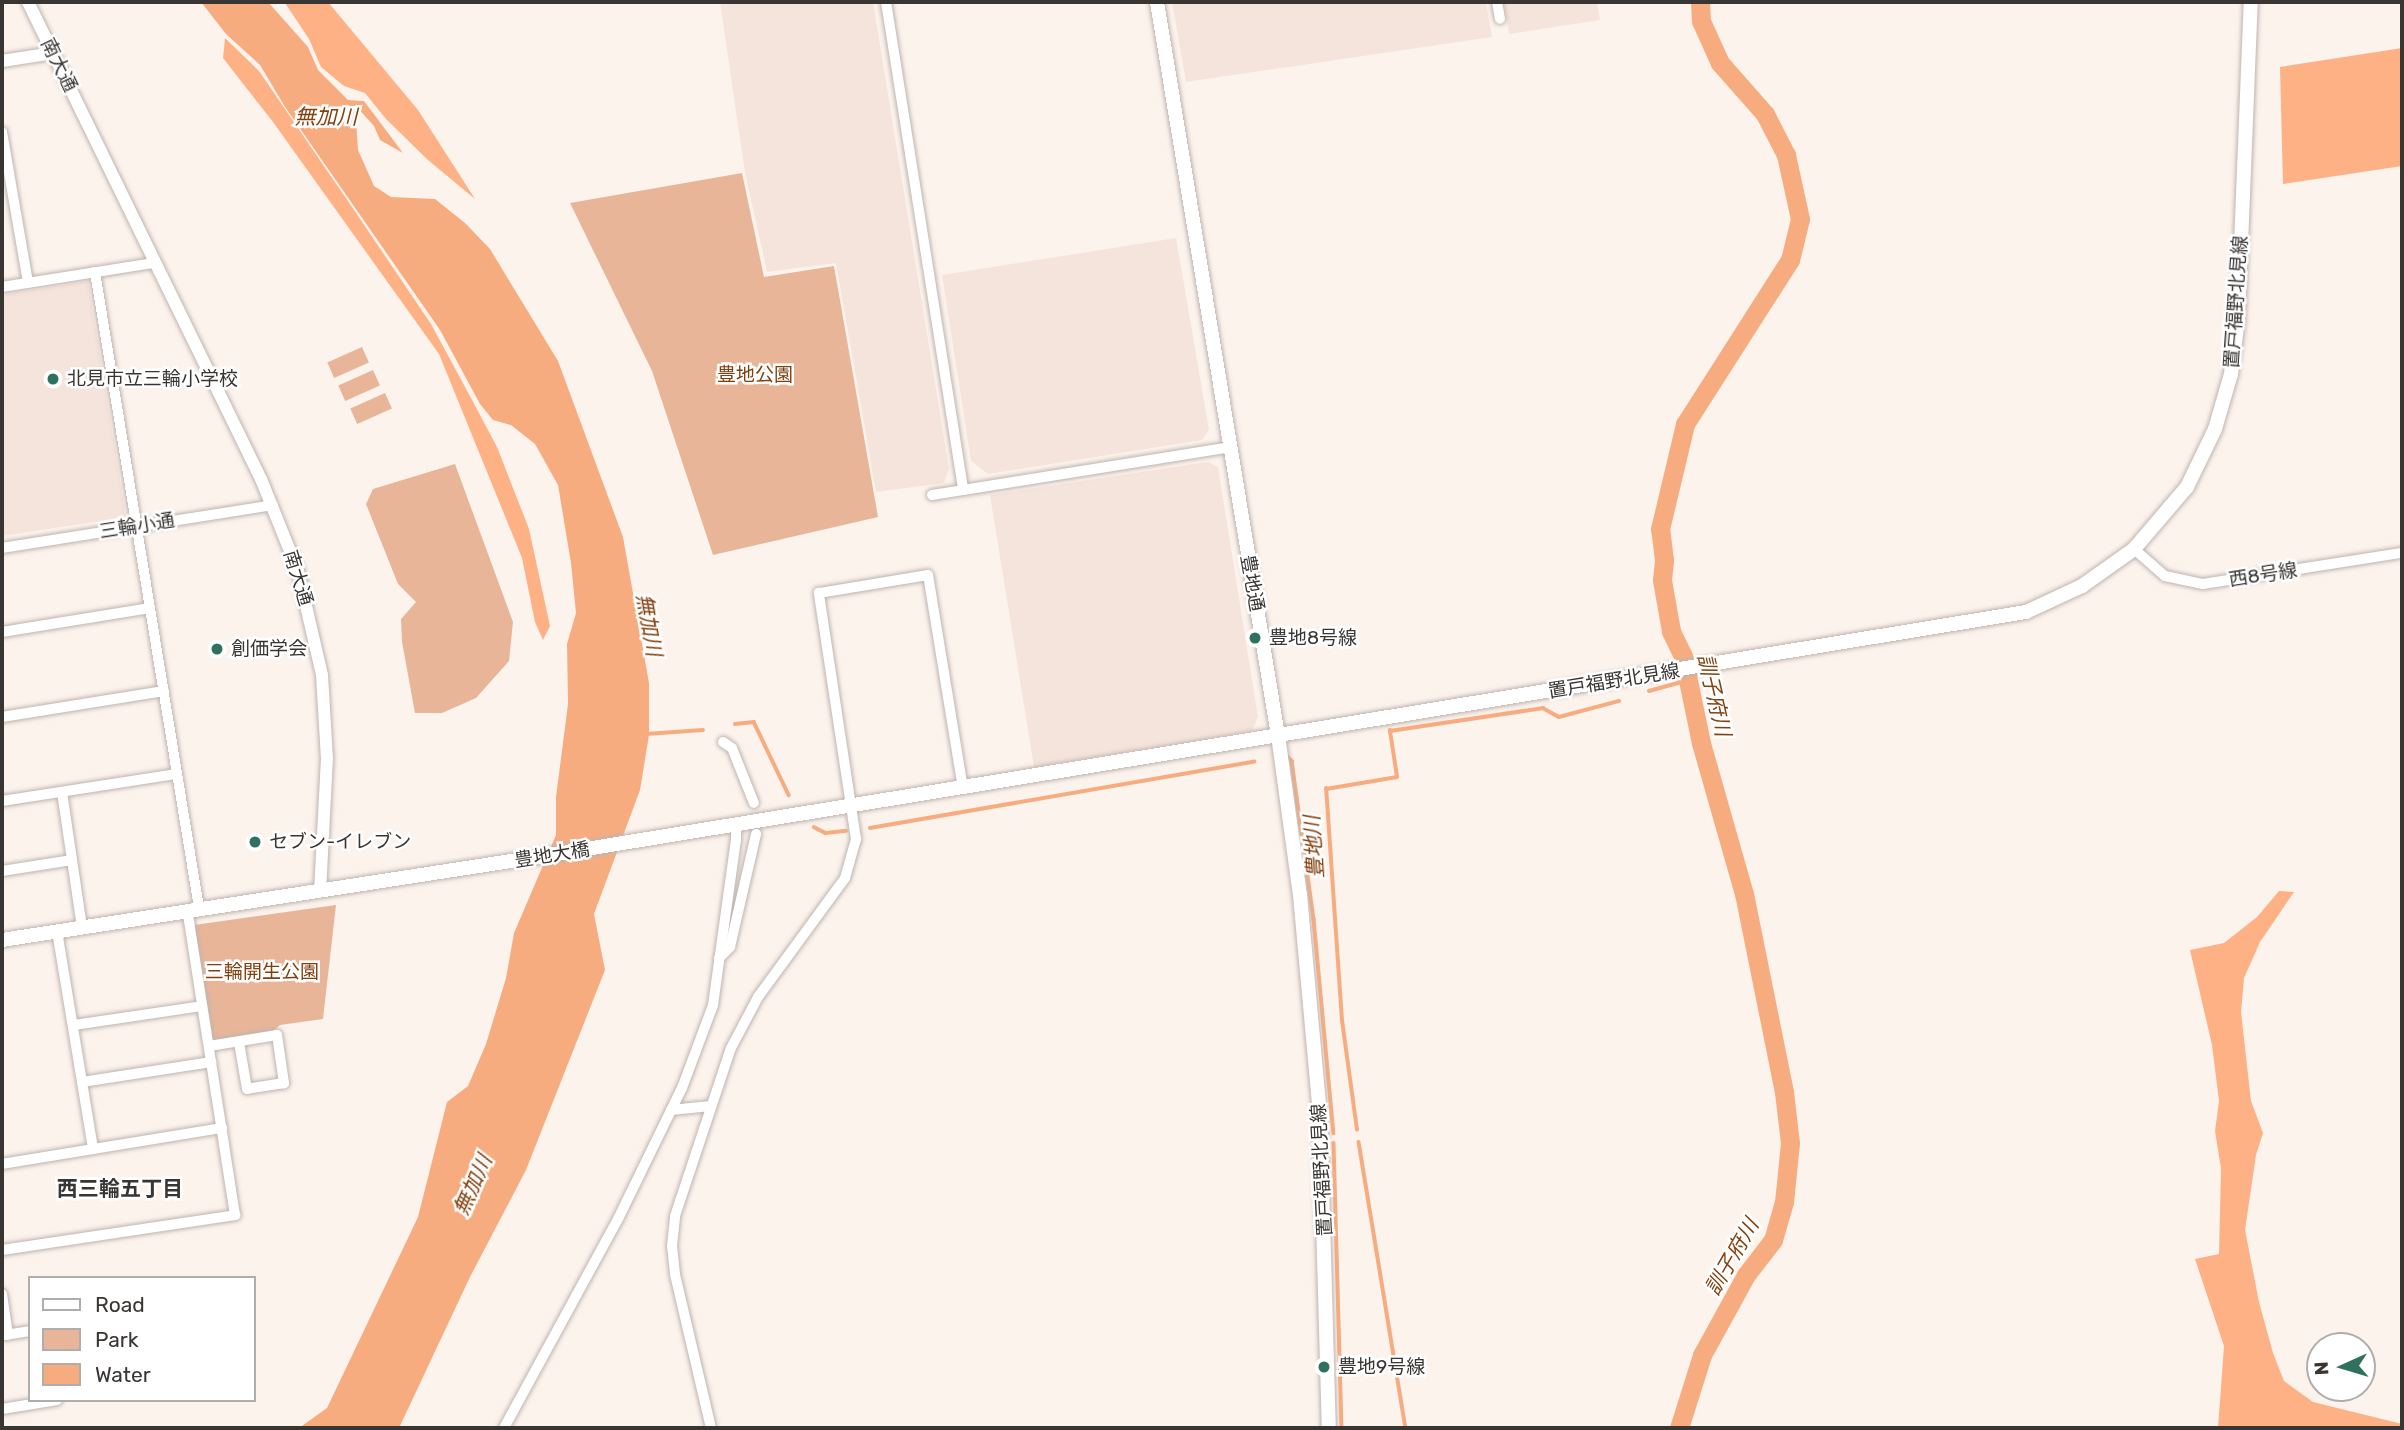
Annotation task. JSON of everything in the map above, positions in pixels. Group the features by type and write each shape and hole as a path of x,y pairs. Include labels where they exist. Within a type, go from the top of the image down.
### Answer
{"main road":[{"name":"豊地通","path":"1157,2 1278,735"},
{"name":"置戸福野北見線","path":"1329,1428 1320,1113 1300,895 1278,735 2026,612 2082,586 2134,550 2187,487 2215,429 2231,374 2238,319 2251,2"},
{"path":"730,825 1278,735"},
{"name":"豊地大橋","path":"320,890 730,825"},
{"path":"2,940 320,890"}],"street":[{"name":"南大通","path":"28,2 273,505 298,571 322,675 327,758 320,890"},
{"path":"886,2 963,490"},
{"path":"1497,2 1500,19"},
{"path":"2,61 53,53"},
{"path":"2,132 28,283"},
{"path":"2,287 154,262"},
{"path":"2,1250 235,1215 202,1006 177,774 95,272"},
{"path":"932,495 1230,447"},
{"name":"三輪小通","path":"2,548 273,505"},
{"name":"西8号線","path":"2134,550 2165,576 2203,584 2402,553"},
{"path":"711,1428 675,1274 672,1246 675,1216 684,1182 731,1048 758,997 845,878 856,839 819,593 928,575 963,788"},
{"path":"2,632 150,608"},
{"path":"2,717 164,691"},
{"path":"723,742 732,748 754,803"},
{"path":"2,801 177,774"},
{"path":"62,792 82,927"},
{"path":"504,1428 618,1219 671,1110 713,1004 736,840 730,825"},
{"path":"719,958 730,947 756,834"},
{"path":"2,872 72,860"},
{"path":"57,931 93,1149"},
{"path":"74,1025 202,1006"},
{"path":"209,1046 239,1041 277,1035 284,1083 247,1089 239,1041"},
{"path":"82,1082 211,1062"},
{"path":"671,1110 711,1106"},
{"path":"2,1164 222,1128"},
{"path":"2,1294 5,1335 28,1331"},
{"path":"2,1409 45,1402"}],"shaded area":[{"path":"328,2 418,110 475,199 428,160 386,119 365,93 344,86 321,67 309,39 285,3"},
{"path":"720,2 873,2 949,469 944,483 876,492 836,263 767,272 745,173"},
{"path":"1172,2 1486,2 1492,37 1186,82"},
{"path":"1504,2 1597,2 1600,20 1509,34"},
{"path":"225,38 259,71 431,324 497,447 529,529 550,626 543,640 535,622 522,558 439,354 273,122 223,58"},
{"path":"2402,48 2402,166 2283,184 2280,67"},
{"path":"1176,238 1209,430 1202,440 988,474 971,461 942,275"},
{"name":"北見市立三輪小学校","path":"88,281 126,517 2,536 2,295"},
{"path":"1208,462 1218,467 1258,717 1252,731 1034,767 990,495"},
{"path":"2279,891 2294,892 2260,942 2244,978 2241,1012 2251,1101 2263,1133 2256,1155 2245,1230 2259,1302 2273,1353 2284,1381 2306,1397 2306,1402 2402,1424 2402,1428 2218,1428 2224,1346 2195,1259 2219,1254 2221,1169 2215,1131 2219,1101 2212,1045 2190,950 2224,943 2257,917"}],"green space":[{"name":"豊地公園","path":"742,173 764,277 834,266 878,517 713,555 652,371 570,203"},
{"path":"362,347 369,363 334,378 327,362"},
{"path":"373,370 380,386 345,401 338,385"},
{"path":"385,393 392,409 357,424 350,408"},
{"path":"455,464 513,622 509,661 476,698 442,713 415,713 402,642 401,619 416,602 398,584 366,504 373,489"},
{"name":"三輪開生公園","path":"336,905 323,1019 280,1025 273,1031 213,1041 194,925"}],"water":[{"name":"無加川","path":"201,2 268,2 308,47 318,70 348,100 364,101 403,153 380,140 374,126 355,105 358,150 374,186 391,197 435,199 465,223 490,249 558,361 623,537 649,683 649,735 640,790 594,914 605,970 526,1170 470,1277 399,1428 299,1428 327,1408 418,1217 447,1102 468,1086 486,1044 506,978 514,933 556,835 556,797 568,704 567,644 576,613 571,563 558,485 535,444 511,425 493,420 480,404 440,330 285,107 260,65 226,34"}],"waterway":[{"name":"訓子府川","path":"1679,1428 1702,1355 1746,1275 1773,1240 1784,1202 1790,1143 1784,1092 1744,894 1701,743 1683,656 1671,631 1662,580 1664,560 1660,529 1685,424 1790,260 1800,219 1786,155 1765,114 1720,63 1701,21 1700,2"},
{"name":"豊地川","path":"1649,691 1689,680"},
{"name":"豊地川","path":"1357,1130 1342,1021 1326,789 1397,777 1390,731 1543,708 1559,717 1619,701"},
{"path":"735,724 754,722 789,795"},
{"path":"646,734 703,730"},
{"path":"1288,757 1292,761 1314,919 1334,1133"},
{"path":"870,828 1254,762"},
{"path":"814,827 826,833 846,831"},
{"name":"豊地川","path":"1359,1142 1406,1428"},
{"path":"1334,1143 1342,1428"}],"place":[{"name":"北見市立三輪小学校","path":"53,379"},
{"name":"豊地8号線","path":"1255,638"},
{"name":"創価学会","path":"217,649"},
{"name":"セブン-イレブン","path":"255,842"},
{"name":"豊地9号線","path":"1324,1367"}],"district":[{"name":"西三輪五丁目","path":"120,1189"}]}
